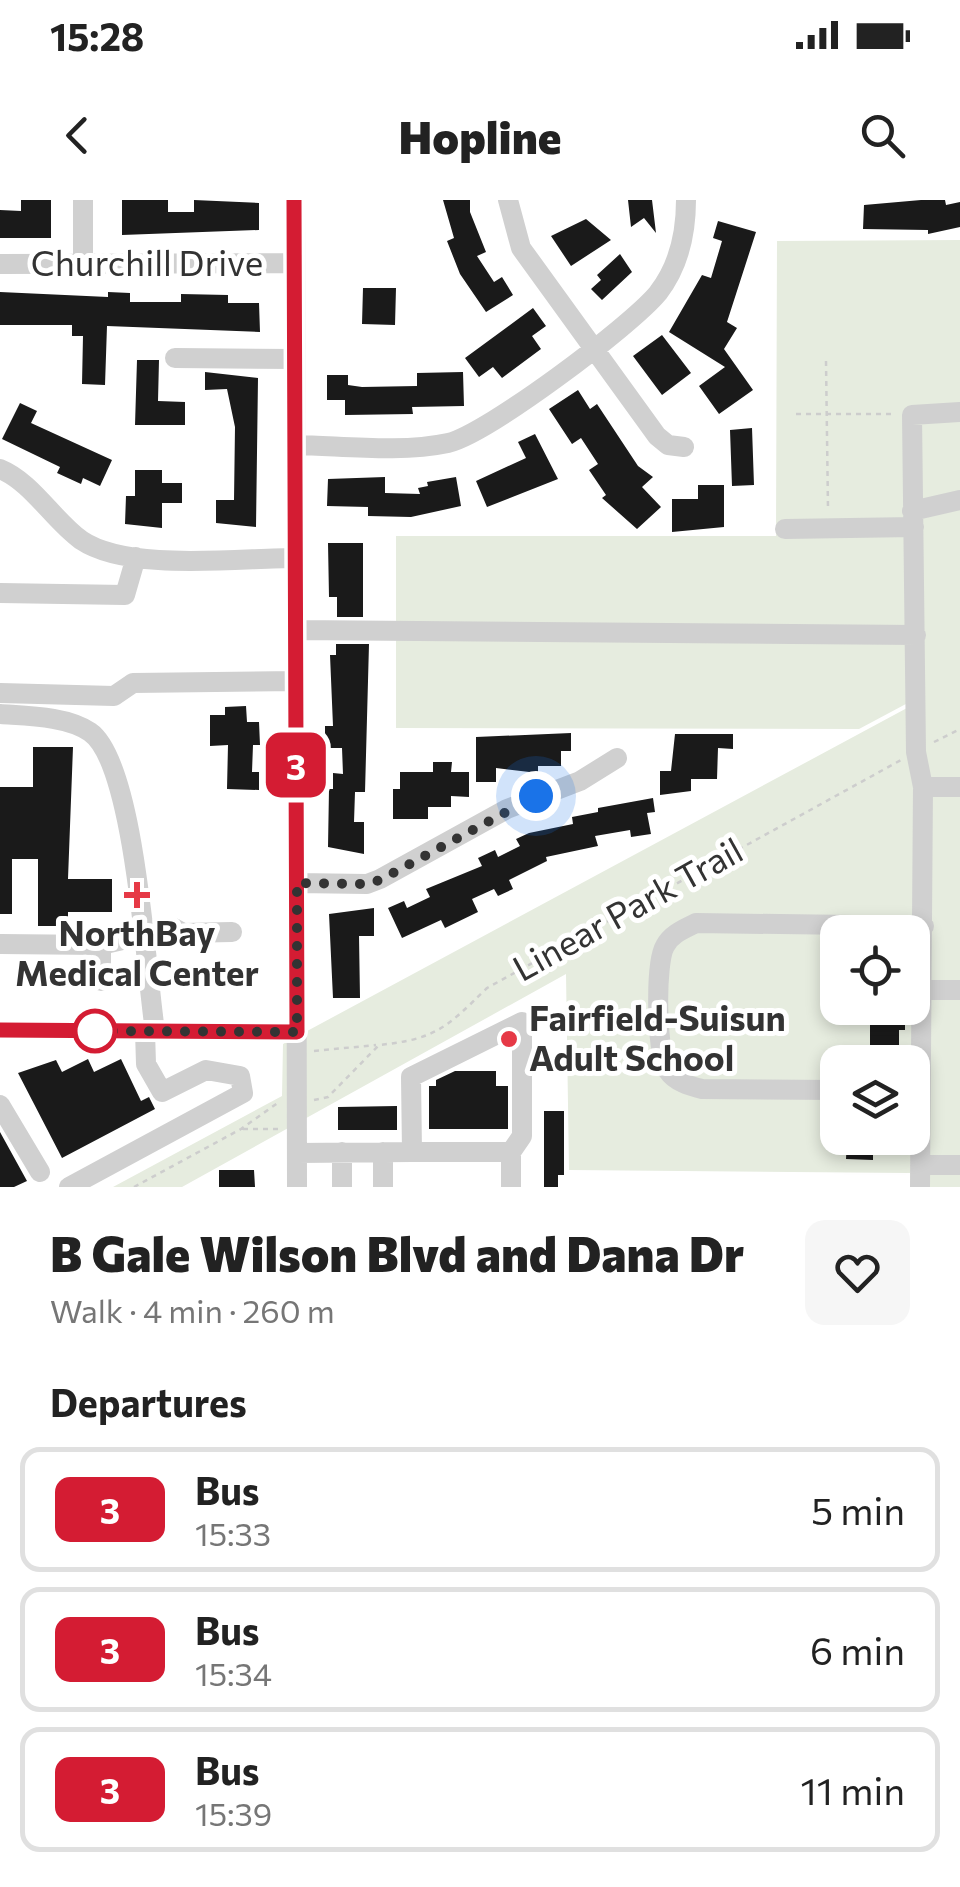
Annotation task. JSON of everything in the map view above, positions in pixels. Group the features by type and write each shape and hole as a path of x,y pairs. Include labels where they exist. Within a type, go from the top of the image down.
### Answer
{"street":[{"path":"83,200 83,265"},
{"path":"294,200 297,1187"},
{"path":"508,200 521,248 657,436 684,448"},
{"path":"296,445 451,442 474,433 594,349 660,291 682,247 686,200"},
{"name":"Churchill Drive","path":"0,264 295,263"},
{"path":"175,358 295,359"},
{"path":"924,915 923,787 916,752 912,415 960,412"},
{"path":"0,469 93,547 136,557 295,558"},
{"path":"785,528 828,528 913,519 960,500"},
{"path":"0,593 125,595 136,557"},
{"path":"295,630 916,634"},
{"path":"0,692 114,696 134,683 296,681"},
{"path":"0,714 77,726 100,741 130,835 142,907 150,1031 146,1064 162,1092 206,1070 240,1076 243,1092 69,1187"},
{"path":"297,883 367,884 380,880 507,809 580,782 617,758"},
{"path":"923,787 960,787"},
{"path":"820,925 696,923 665,944 660,961 661,1051 668,1072 686,1085 702,1089 820,1090"},
{"path":"0,944 101,945 174,928 183,933 232,932"},
{"path":"101,945 101,980"},
{"path":"930,990 960,990"},
{"path":"412,1152 411,1077 522,1022 522,1136 511,1152 511,1187"},
{"path":"0,1030 297,1032"},
{"path":"0,1105 40,1172"},
{"path":"297,1152 511,1152"},
{"path":"342,1152 342,1187"},
{"path":"383,1152 383,1187"},
{"path":"919,1155 920,1187"},
{"path":"920,1165 960,1165"}],"path":[{"path":"826,360 828,528"},
{"path":"796,414 912,415"},
{"name":"Linear Park Trail","path":"312,1051 422,1040 459,1015 486,988 960,729"},
{"path":"312,1100 328,1098 379,1045"},
{"path":"134,1187 241,1129 281,1100"},
{"path":"241,1129 282,1129"}],"shaded area":[{"path":"960,240 960,1187 911,1187 910,1173 569,1170 566,974 182,1187 113,1187 282,1096 283,1044 920,701 919,697 859,729 396,728 396,536 776,536 777,241"}],"building":[{"path":"21,200 51,200 51,238 0,238 0,210 21,211"},
{"path":"122,200 168,200 168,212 194,212 194,200 259,203 259,230 122,235"},
{"path":"443,200 470,200 470,212 486,252 477,256 494,282 502,277 513,295 486,312 460,274 447,241 454,238"},
{"path":"628,200 652,200 656,233 644,218 631,227"},
{"path":"945,200 946,205 960,202 960,227 928,234 928,230 863,229 864,205"},
{"path":"586,219 611,240 571,266 551,236"},
{"path":"718,221 756,232 727,322 737,328 724,349 753,390 719,414 699,386 725,367 669,332 702,275 711,278 722,241 713,238"},
{"path":"620,254 632,272 602,300 591,289 601,280 597,275"},
{"path":"363,288 396,288 395,325 362,324"},
{"path":"0,292 108,297 108,292 130,293 130,302 181,302 181,294 228,295 228,303 259,303 260,332 107,326 105,385 82,384 83,336 72,336 72,325 0,325"},
{"path":"533,308 546,326 532,336 541,349 502,378 493,367 479,377 465,358"},
{"path":"662,335 691,373 662,395 633,356"},
{"path":"137,360 159,360 158,401 185,402 185,425 135,425"},
{"path":"205,372 258,378 256,527 216,523 216,500 234,500 235,427 227,389 205,390"},
{"path":"463,372 464,406 412,407 413,414 345,415 345,400 327,400 327,375 348,375 348,385 362,387 417,386 417,373"},
{"path":"578,390 590,409 597,404 638,466 653,477 642,487 661,507 637,529 602,498 606,495 589,470 598,464 581,438 572,444 549,409"},
{"path":"20,403 37,411 31,423 112,460 100,486 83,478 81,484 57,473 60,467 2,439"},
{"path":"752,428 754,485 732,486 730,430"},
{"path":"535,434 558,479 487,507 476,481 526,458 518,442"},
{"path":"135,470 162,470 162,483 182,483 182,503 162,503 162,528 125,524 126,496 135,496"},
{"path":"385,477 385,493 420,494 418,488 428,486 427,482 456,477 461,506 411,517 368,516 368,507 327,506 328,479"},
{"path":"698,485 724,485 724,527 672,532 672,499 698,499"},
{"path":"328,543 363,543 363,617 337,617 337,597 329,597"},
{"path":"336,644 369,644 365,792 355,792 354,822 364,822 364,854 328,847 329,789 333,789 333,773 343,774 342,748 325,748 325,726 333,726 330,655 336,655"},
{"path":"246,706 247,722 259,722 260,745 253,745 252,772 259,772 259,790 227,789 228,745 210,746 210,715 225,715 225,707"},
{"path":"571,733 571,751 561,751 561,766 538,766 538,773 496,768 496,782 476,782 476,737"},
{"path":"675,734 733,734 733,749 718,748 717,779 691,779 691,791 660,795 660,771 671,771"},
{"path":"33,747 73,747 68,879 112,879 112,912 68,912 68,926 38,926 38,859 12,859 12,914 0,914 0,787 33,787"},
{"path":"433,762 452,762 451,772 469,772 469,797 451,796 451,807 428,807 428,819 393,819 393,789 400,789 400,772 433,772"},
{"path":"653,798 655,812 647,813 651,834 631,837 630,830 595,836 598,846 546,857 547,861 509,880 513,889 498,896 494,889 472,899 478,912 445,928 441,920 402,938 388,908 404,901 407,908 430,897 426,889 482,866 478,858 495,850 498,857 520,846 516,839 529,833 573,824 572,817 598,812 598,808"},
{"path":"374,908 374,936 359,936 360,998 333,998 329,914"},
{"path":"870,1025 905,1025 905,1030 899,1030 899,1045 870,1045"},
{"path":"88,1059 94,1072 121,1059 141,1101 149,1097 155,1109 62,1158 18,1073 56,1060 62,1072"},
{"path":"455,1071 496,1071 496,1086 508,1086 508,1129 429,1129 429,1086 436,1086 436,1080"},
{"path":"397,1106 397,1130 338,1130 338,1107"},
{"path":"544,1111 564,1111 564,1175 558,1175 558,1187 544,1187"},
{"path":"0,1132 27,1181 14,1187 0,1187"},
{"path":"846,1155 873,1155 873,1160 846,1159"},
{"path":"219,1170 254,1170 255,1187 219,1187"}],"bus line":[{"name":"3","path":"0,1030 297,1032 294,200"}],"place":[{"name":"NorthBay Medical Center","path":"137,895"},
{"name":"Fairfield-Suisun Adult School","path":"509,1039"}],"route":[{"path":"95,1031 297,1032 297,883 367,884 380,880 536,796"}]}
